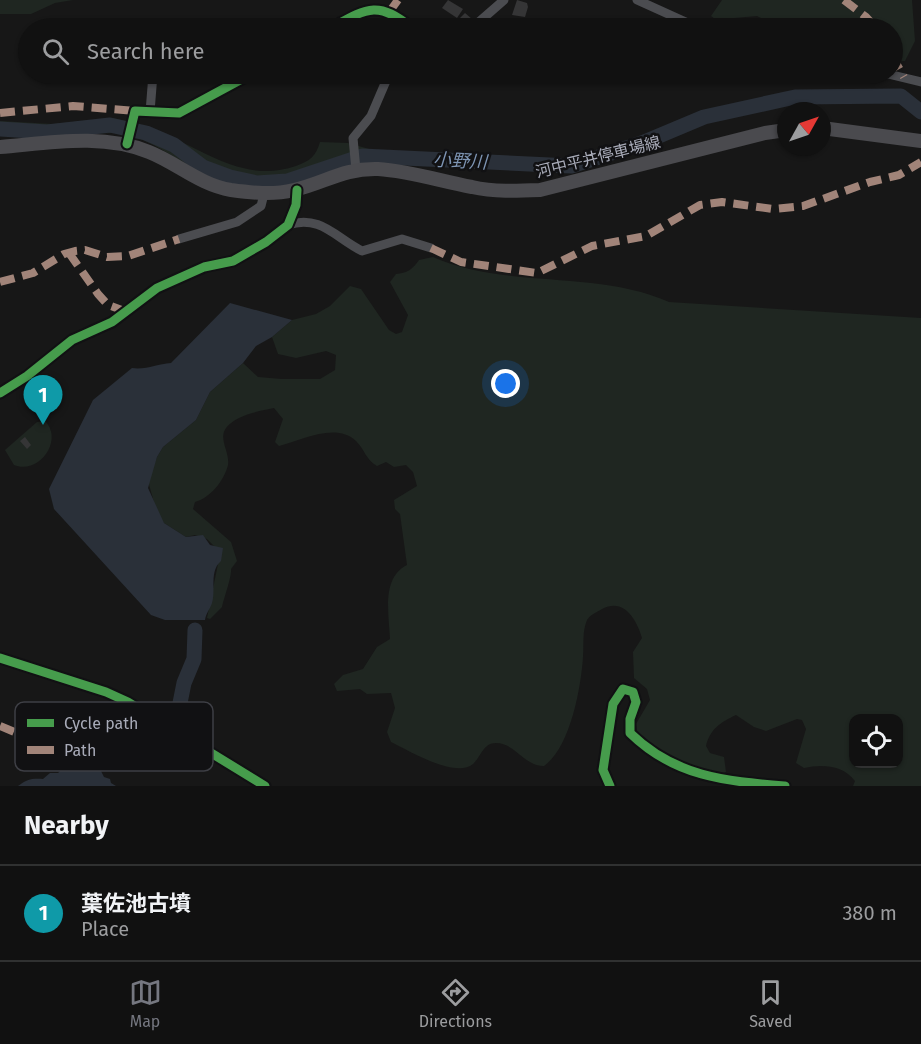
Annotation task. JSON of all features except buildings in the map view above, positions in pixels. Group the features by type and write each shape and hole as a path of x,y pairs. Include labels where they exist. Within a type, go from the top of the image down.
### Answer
{"main road":[{"path":"831,129 921,141"},
{"name":"河中平井停車場線","path":"0,147 74,141 128,141 199,179 228,189 264,194 297,190 356,167 406,172 495,190 540,190 777,131"}],"street":[{"path":"483,18 504,0"},
{"path":"638,0 677,18"},
{"path":"349,18 362,11 377,8 390,11 399,18"},
{"path":"903,78 921,82"},
{"path":"150,112 152,84"},
{"path":"128,141 135,111 170,114 188,110 234,84"},
{"path":"356,167 353,143 355,135 371,116 385,84"},
{"path":"288,225 296,205 297,190"},
{"path":"179,240 237,222 261,206 264,194"},
{"path":"0,393 72,340 112,322 157,288 204,267 233,261 288,225 305,222 321,224 362,251 402,239 431,248"},
{"path":"0,658 106,692 127,702"},
{"path":"610,786 603,770 613,704 623,689 633,692 636,702 630,719 630,734 672,762 695,774 720,781 785,786"},
{"path":"213,754 265,786"}],"shaded area":[{"path":"0,0 73,0 55,3 31,14 0,14"},
{"path":"722,0 912,0 915,41 903,61 903,18 761,18 757,16 714,18 711,16"},
{"path":"112,118 157,131 224,162 259,171 277,170 301,164 309,160 317,151 320,142 348,143 394,156 351,165 284,184 253,187 237,185 208,176 154,145 127,135 114,133 29,136 0,134 0,121 53,124"},
{"path":"433,257 461,267 490,273 612,286 641,292 669,302 921,318 921,786 853,786 855,781 838,769 825,766 804,768 796,763 806,729 802,720 797,719 766,731 754,727 736,715 721,723 710,735 706,746 710,753 724,757 726,772 717,776 673,760 638,737 636,724 650,700 647,689 634,678 633,652 642,638 633,618 623,608 617,606 602,609 587,620 577,700 561,746 544,766 531,762 503,744 496,743 488,745 473,764 465,768 455,768 432,762 391,742 387,732 395,708 391,693 367,694 360,689 337,691 334,684 343,675 363,669 377,647 390,639 388,598 390,588 393,579 407,565 400,514 395,509 394,500 417,486 413,472 406,465 394,467 386,462 377,466 370,461 356,441 339,433 319,434 279,446 275,442 283,419 274,408 242,417 226,428 223,437 228,460 226,471 220,483 211,493 195,502 193,509 231,542 237,561 231,569 222,607 210,619 207,618 218,564 215,547 207,539 195,535 186,537 164,523 157,513 148,481 157,457 163,447 196,420 210,392 243,363 258,377 281,379 320,379 335,370 336,355 326,351 296,358 278,354 272,337 292,320 316,314 330,306 350,286 361,289 389,330 396,334 402,332 408,315 390,282 396,274 403,273 419,260"},
{"path":"230,303 292,320 272,337 256,346 243,363 210,392 196,420 163,447 157,457 148,488 164,523 186,537 203,535 210,545 223,548 221,561 214,575 212,603 205,620 165,620 151,615 54,509 49,489 93,400 132,368 171,363"},
{"path":"45,421 52,437 46,454 32,465 23,467 14,465 5,450 37,422"},
{"path":"60,771 101,771 104,777 110,779 111,783 116,786 18,786 30,780 43,779 50,773"}],"waterway":[{"name":"小野川","path":"0,129 47,132 110,125 146,133 174,145 203,167 230,177 257,183 287,181 362,156 571,166 642,143 704,117 795,97 901,96 921,112"},
{"path":"180,702 184,683 194,659 195,630"}],"marked path":[{"path":"390,11 398,0"},
{"path":"844,0 867,18"},
{"path":"0,113 73,106 135,111"},
{"path":"431,248 461,262 537,273 592,246 646,236 700,205 722,202 773,209 803,206 870,182 899,175 921,162"},
{"path":"0,282 33,273 64,254 75,251 85,250 107,257 128,256 179,239"},
{"path":"69,253 108,305 127,312"},
{"path":"0,726 15,732"}],"cycle path":[{"path":"350,18 372,10 381,10 398,18"},
{"path":"127,144 135,111 179,113 233,84"},
{"path":"0,393 27,376 72,340 112,322 157,288 204,267 233,261 266,242 288,225 296,205 297,190"},
{"path":"0,658 106,692 128,702"},
{"path":"610,786 603,770 613,704 623,689 633,692 636,702 630,719 630,733 647,748 665,759 683,768 721,779 785,786"},
{"path":"213,754 265,786"}],"place":[{"name":"葉佐池古墳","path":"43,425"}]}
